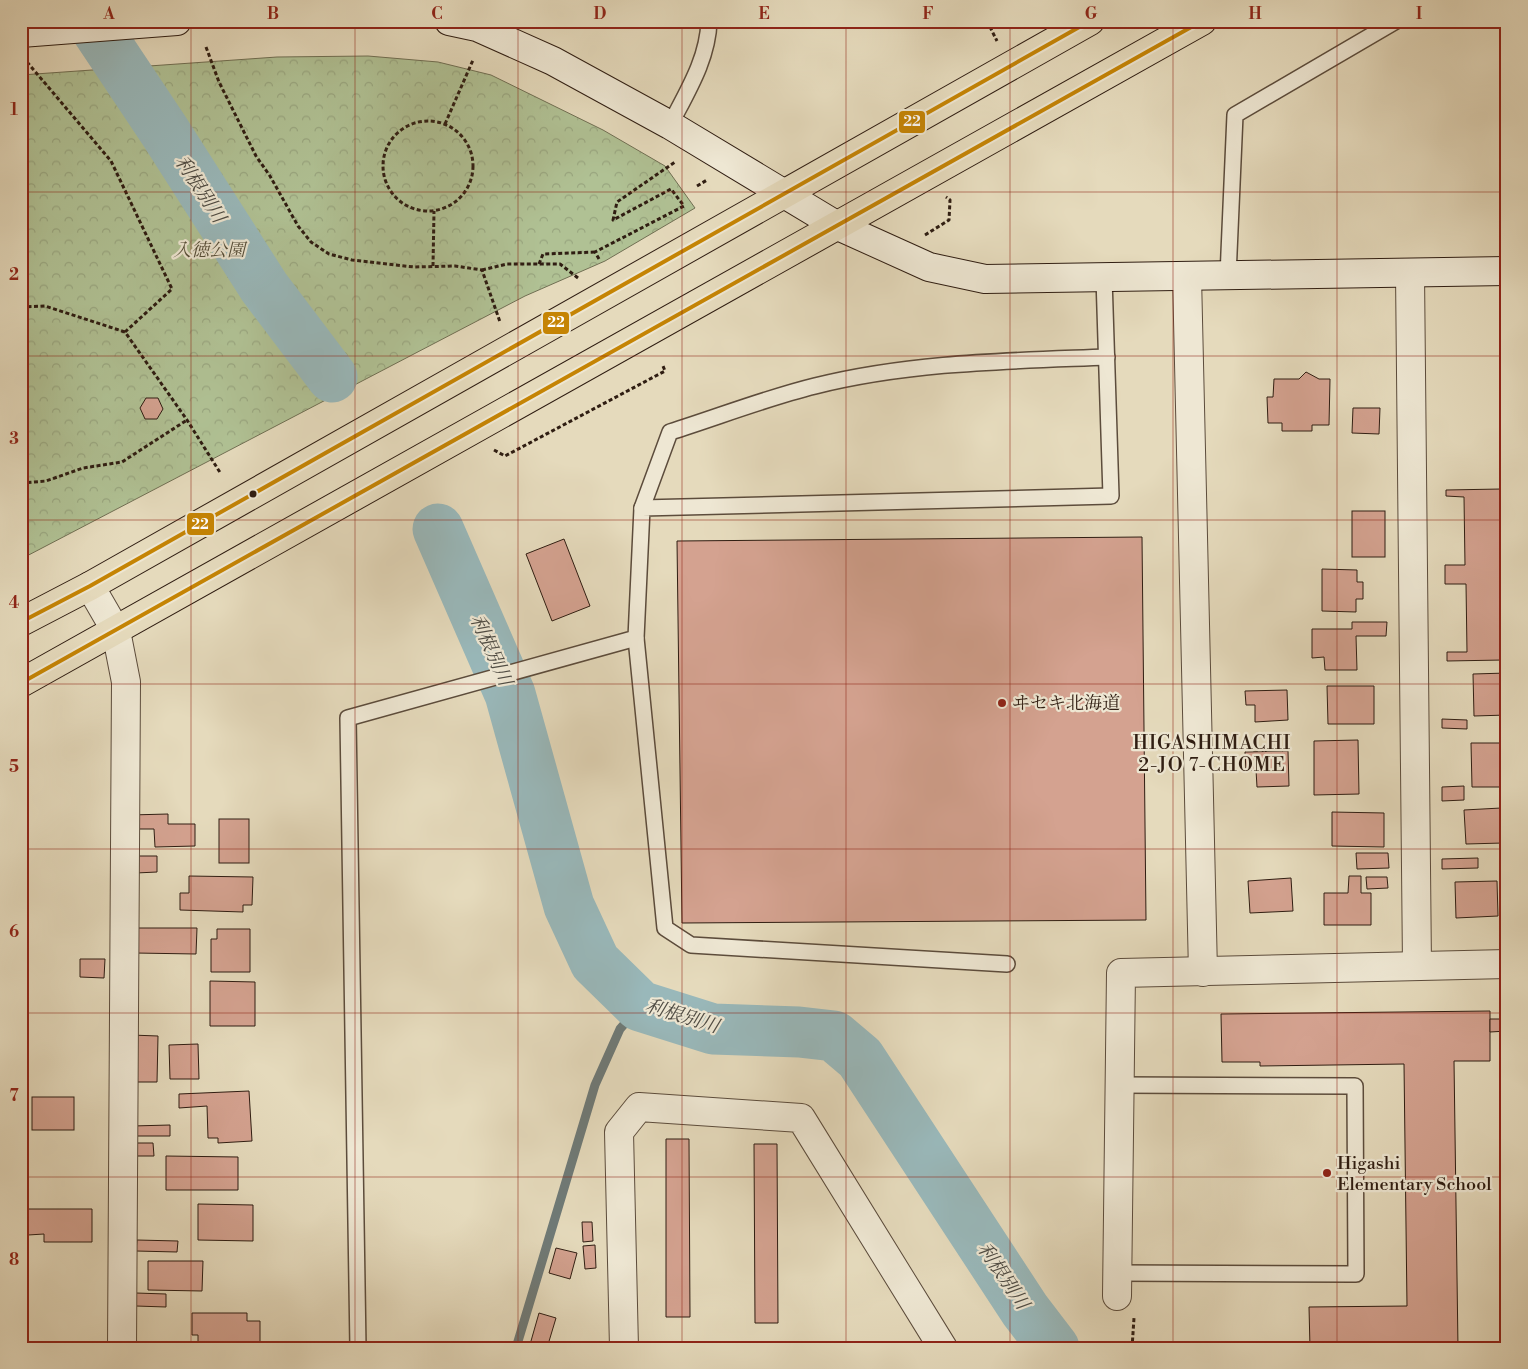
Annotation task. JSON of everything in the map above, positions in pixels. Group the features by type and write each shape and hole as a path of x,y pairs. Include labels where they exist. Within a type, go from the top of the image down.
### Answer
{"highway":[{"path":"21,622 90,586 1090,21"},
{"path":"21,683 1202,21"}],"street":[{"path":"449,21 477,28 554,61 670,125 836,225 895,253 929,266 985,279 1507,271"},
{"path":"26,32 167,22"},
{"path":"1410,273 1417,966"},
{"path":"1187,276 1203,972"},
{"path":"90,586 116,631 126,682 122,1348"},
{"path":"1123,1295 1120,1086 1121,973 1507,964"},
{"path":"624,1348 619,1132 640,1107 802,1118 942,1348"}],"lane":[{"path":"670,125 698,71 709,39 709,21"},
{"path":"1228,276 1235,115 1396,21"},
{"path":"642,508 1111,496 1104,278"},
{"path":"1007,964 691,945 665,928 636,638 642,508 670,432 815,386 885,372 961,362 1107,357"},
{"path":"358,1348 348,718 636,638"},
{"path":"1120,1086 1355,1086 1356,1274 1123,1295"}],"path":[{"path":"206,47 219,82 256,156 270,176 298,226 311,242 328,254 352,260 414,267 455,266 482,270 507,264 560,264 579,279"},
{"path":"445,124 473,60"},
{"path":"28,62 36,74 111,161 172,289 125,332"},
{"path":"426,121 445,124 455,129 465,140 472,152 474,166 472,181 465,193 455,203 442,210 434,211 413,209 400,202 389,190 383,175 383,160 388,145 398,132 411,124 426,121"},
{"path":"539,264 543,254 595,252 684,206 671,189 613,220 617,202 676,162"},
{"path":"433,266 434,211"},
{"path":"595,252 599,259"},
{"path":"482,270 500,322"},
{"path":"21,307 46,306 125,332 187,420 221,474"},
{"path":"491,449 505,456 665,371 663,366"},
{"path":"21,483 46,480 84,468 122,462 187,420"},
{"path":"1123,1295 1132,1348"}],"green space":[{"name":"入徳公園","path":"368,56 438,62 491,75 603,130 665,166 695,208 605,261 525,296 21,559 21,75 277,57"},
{"path":"1504,1144 1507,1144 1507,1348 1503,1348"}],"building":[{"path":"1306,372 1319,379 1330,379 1329,425 1312,425 1312,431 1282,431 1282,423 1268,423 1267,397 1273,397 1274,379 1299,379"},
{"path":"146,398 158,398 163,409 157,419 145,419 140,408"},
{"path":"1353,408 1380,408 1379,434 1352,433"},
{"path":"1501,489 1503,660 1447,661 1447,652 1467,652 1466,584 1445,584 1445,565 1465,565 1464,497 1446,496 1446,490"},
{"path":"1352,511 1385,511 1385,557 1352,557"},
{"path":"1142,537 1146,920 682,923 677,541"},
{"path":"564,539 590,606 552,621 526,554"},
{"path":"1322,569 1357,570 1357,582 1363,582 1363,599 1356,599 1356,612 1322,611"},
{"path":"1352,622 1387,622 1386,636 1356,636 1357,670 1325,670 1324,657 1312,658 1312,629 1352,629"},
{"path":"1507,673 1507,715 1474,716 1473,674"},
{"path":"1327,686 1374,686 1374,724 1328,724"},
{"path":"1287,690 1288,720 1255,722 1255,705 1246,705 1245,691"},
{"path":"1442,719 1467,720 1467,729 1442,728"},
{"path":"1358,740 1359,794 1314,795 1314,741"},
{"path":"1471,743 1507,743 1507,787 1472,787"},
{"path":"1288,751 1289,786 1257,787 1256,770 1246,771 1245,752"},
{"path":"1464,786 1464,800 1442,801 1442,787"},
{"path":"1501,808 1503,843 1466,844 1464,810"},
{"path":"1332,812 1384,813 1384,847 1332,846"},
{"path":"168,814 168,824 195,824 195,846 155,847 154,829 131,829 130,815"},
{"path":"219,819 249,819 249,863 219,863"},
{"path":"1356,853 1388,853 1389,868 1357,869"},
{"path":"136,856 157,856 157,872 136,873"},
{"path":"1478,858 1478,868 1442,869 1442,859"},
{"path":"189,876 253,877 252,905 243,905 243,912 180,910 180,893 189,893"},
{"path":"1349,876 1361,876 1361,893 1371,893 1371,925 1324,925 1324,893 1348,893"},
{"path":"1366,877 1387,877 1388,888 1367,889"},
{"path":"1291,878 1293,911 1250,913 1248,881"},
{"path":"1497,881 1498,916 1456,918 1455,882"},
{"path":"1507,918 1507,943 1505,944 1504,919"},
{"path":"135,928 197,928 196,954 135,953"},
{"path":"217,929 250,929 250,972 211,972 211,939 217,939"},
{"path":"80,959 105,959 104,978 80,977"},
{"path":"210,981 255,982 255,1026 210,1026"},
{"path":"1490,1011 1490,1061 1454,1061 1458,1348 1310,1348 1309,1307 1407,1306 1404,1064 1260,1066 1260,1062 1222,1062 1221,1014"},
{"path":"1490,1019 1507,1019 1507,1031 1490,1032"},
{"path":"131,1035 158,1036 157,1082 130,1082"},
{"path":"198,1044 199,1079 170,1079 169,1045"},
{"path":"249,1091 252,1141 218,1143 218,1138 208,1138 207,1106 179,1108 179,1094"},
{"path":"32,1097 74,1097 74,1130 32,1130"},
{"path":"170,1125 170,1136 132,1136 132,1126"},
{"path":"666,1139 689,1139 690,1317 666,1317"},
{"path":"130,1143 153,1143 154,1156 130,1156"},
{"path":"754,1144 777,1144 778,1323 755,1323"},
{"path":"166,1156 238,1157 238,1190 166,1190"},
{"path":"198,1204 253,1205 253,1241 198,1240"},
{"path":"28,1209 92,1209 92,1242 44,1242 44,1234 28,1235"},
{"path":"582,1222 592,1222 593,1241 583,1242"},
{"path":"137,1240 178,1241 177,1252 136,1251"},
{"path":"595,1245 596,1268 585,1269 583,1246"},
{"path":"556,1248 577,1253 570,1279 549,1273"},
{"path":"148,1261 203,1261 202,1291 148,1290"},
{"path":"136,1293 166,1294 166,1307 136,1306"},
{"path":"192,1313 247,1313 247,1321 260,1321 260,1348 198,1348 198,1335 192,1335"},
{"path":"539,1313 556,1318 547,1348 529,1348"}],"waterway":[{"name":"利根別川","path":"91,21 165,132 264,287 332,377"},
{"name":"利根別川","path":"438,529 510,694 569,906 595,962 640,1006 713,1029 799,1032 834,1036 860,1058 1025,1310 1054,1348"},
{"path":"516,1348 595,1085 620,1029 640,1006"}],"transit line":[{"name":"22","path":"21,622 90,586 1090,21"},
{"name":"22","path":"21,683 1202,21"}],"place":[{"name":"ヰセキ北海道","path":"1002,703"},
{"name":"Higashi Elementary School","path":"1327,1173"}],"district":[{"name":"HIGASHIMACHI 2-JO 7-CHOME","path":"1212,754"}]}
